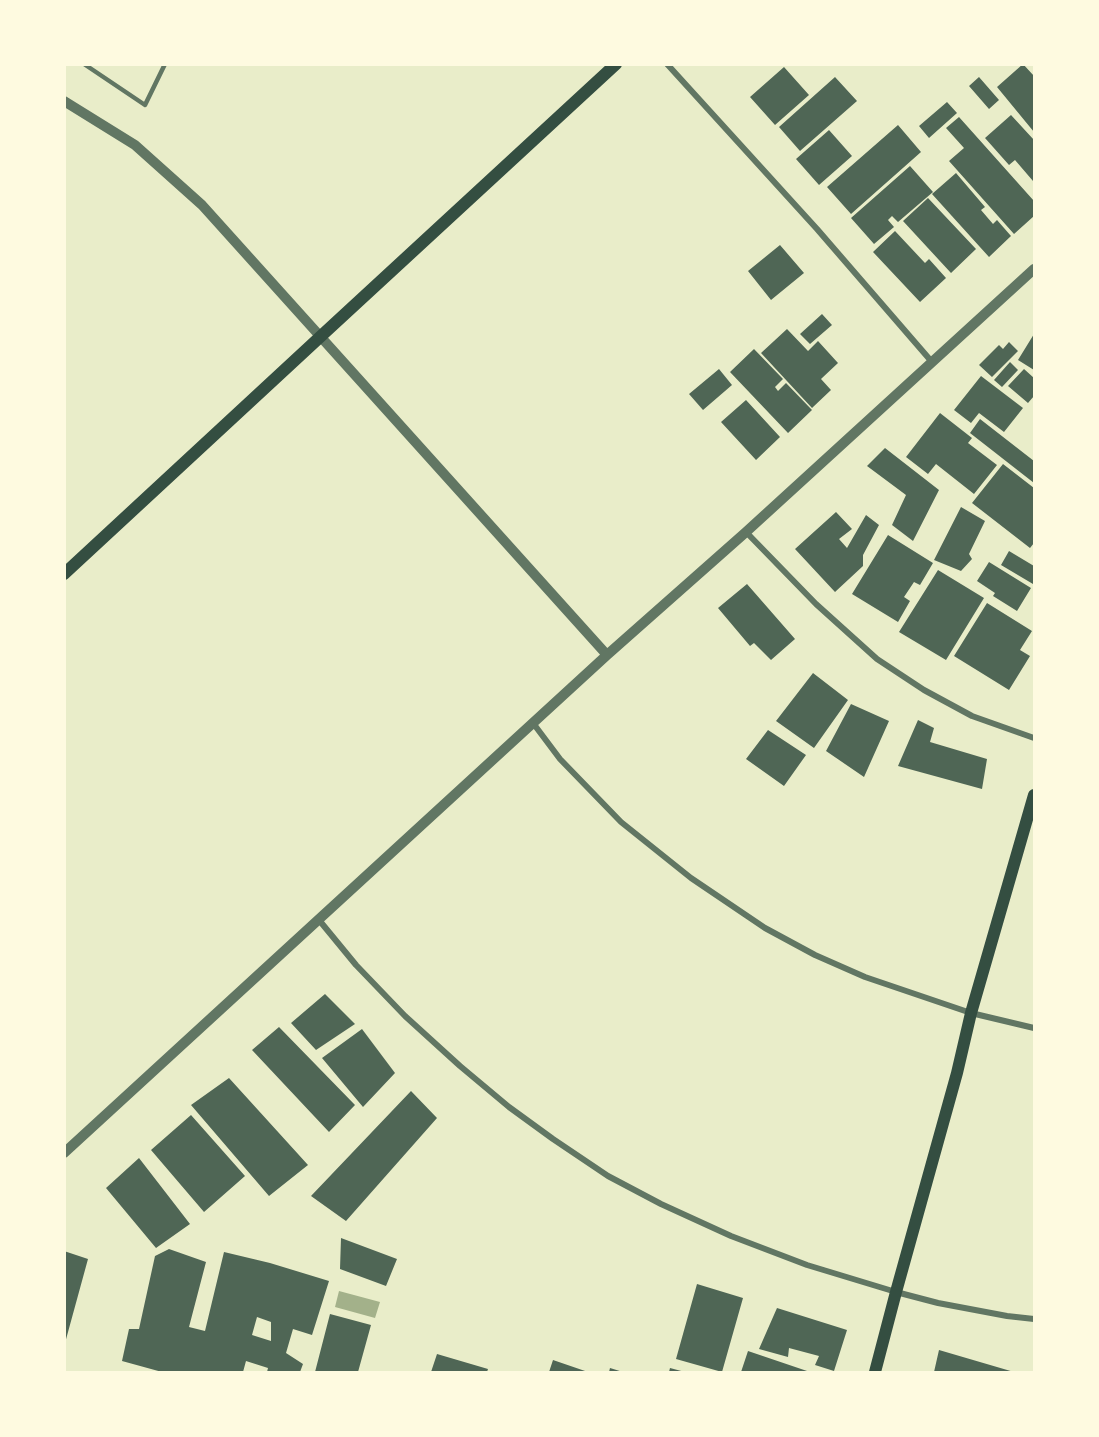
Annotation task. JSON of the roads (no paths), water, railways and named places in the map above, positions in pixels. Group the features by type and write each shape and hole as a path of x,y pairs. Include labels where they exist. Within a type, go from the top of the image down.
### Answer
{"main road":[{"path":"64,574 616,64"},
{"path":"875,1372 957,1073 971,1013 1035,795"}],"street":[{"path":"667,64 932,362"},
{"path":"64,101 135,145 201,206 607,654"},
{"path":"64,1153 607,654 746,532 1035,269"},
{"path":"746,532 816,604 878,659 924,690 972,716 1035,738"},
{"path":"533,723 560,759 621,822 691,878 765,928 815,955 865,977 971,1013 1035,1028"},
{"path":"319,920 356,965 405,1017 460,1066 518,1113 608,1176 661,1204 731,1236 807,1265 938,1303 1035,1319"}],"lane":[{"path":"84,64 145,105 165,64"},
{"path":"94,72 99,64"}]}
